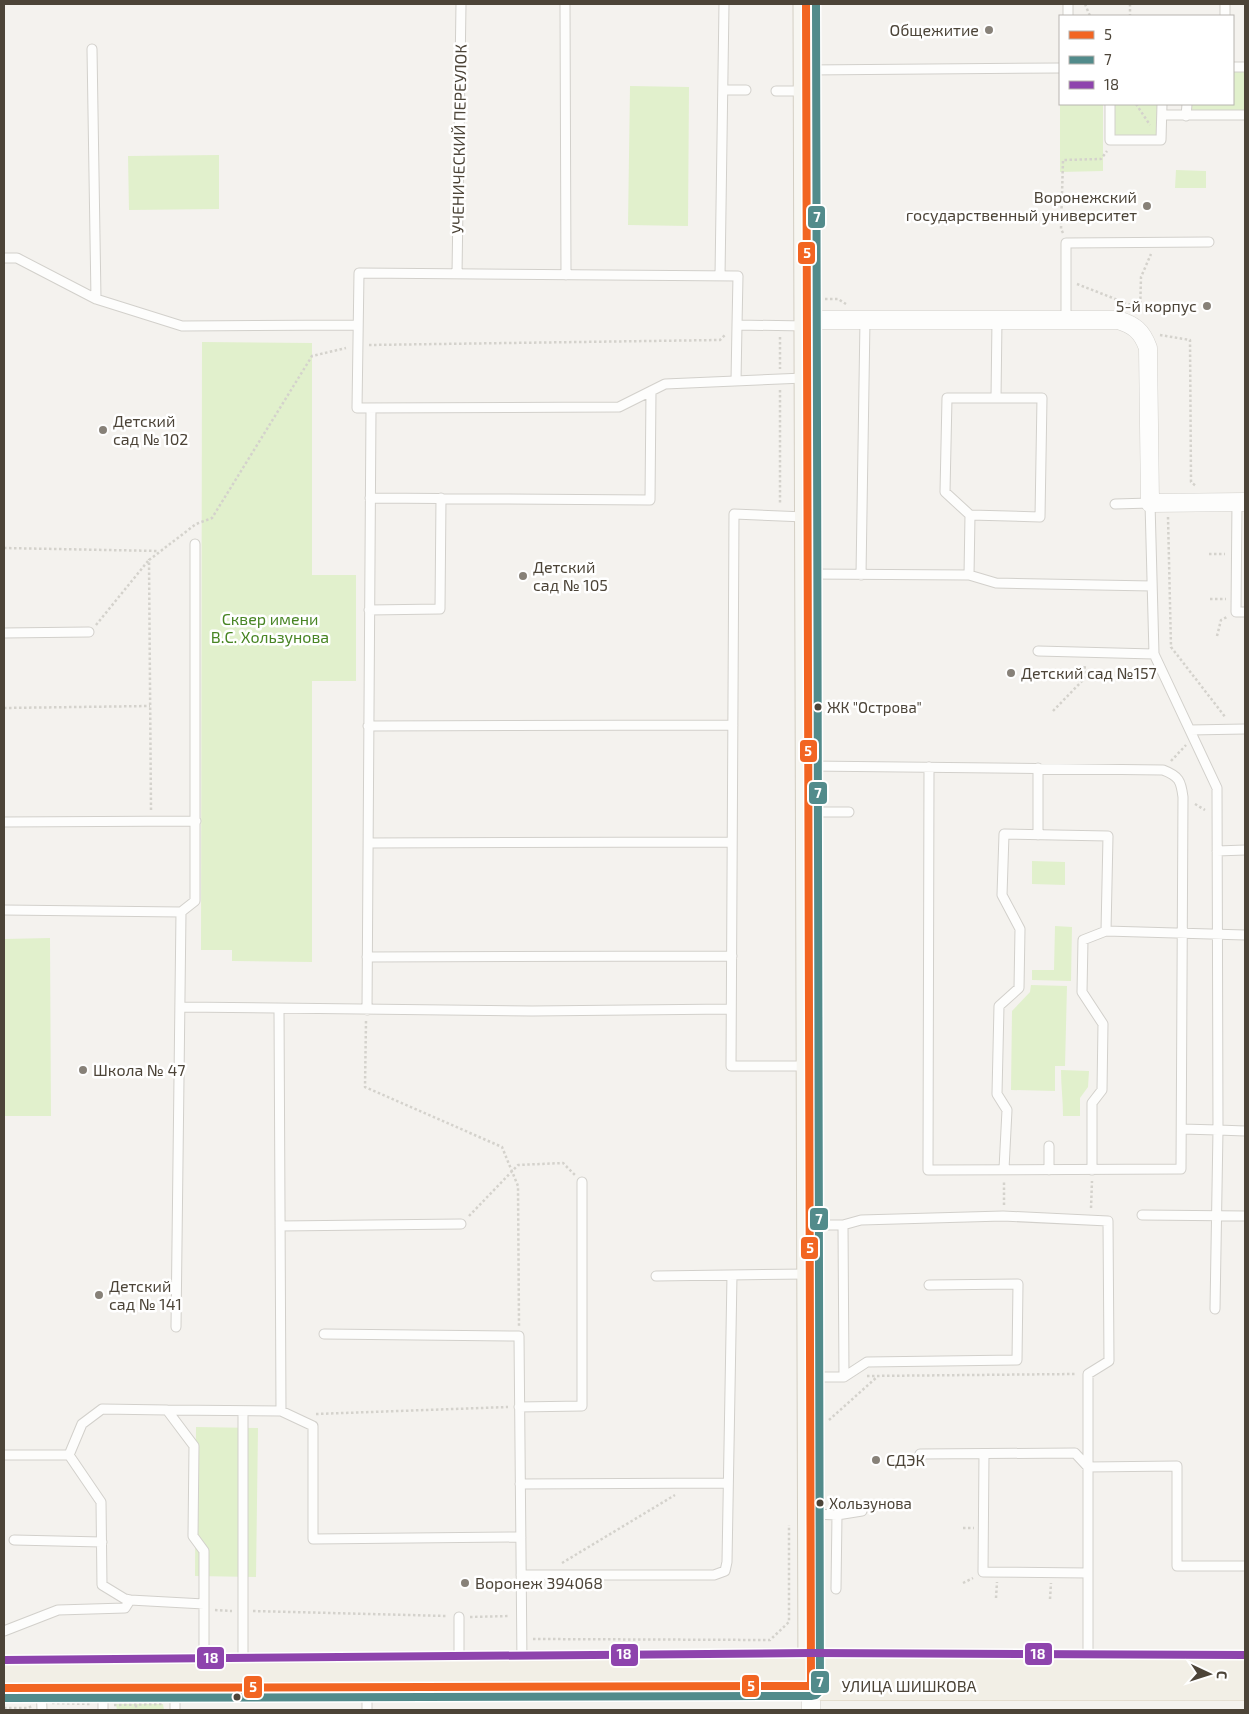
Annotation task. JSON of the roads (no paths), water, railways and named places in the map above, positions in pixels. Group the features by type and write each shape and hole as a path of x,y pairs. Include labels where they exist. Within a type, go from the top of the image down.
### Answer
{"main road":[{"name":"УЛИЦА ШИШКОВА","path":"4,1670 459,1666 522,1652 811,1686 1088,1664 1245,1665"},
{"name":"УЛИЦА ШИШКОВА","path":"4,1688 42,1700 103,1701 367,1699 811,1686 1245,1686"}],"street":[{"path":"806,4 810,1422 800,1516 811,1686"},
{"path":"807,323 865,320 1118,320 1129,324 1138,328 1148,348 1150,503 1241,502"}],"lane":[{"name":"УЧЕНИЧЕСКИЙ ПЕРЕУЛОК","path":"457,274 461,4"},
{"path":"565,4 566,275"},
{"path":"720,276 724,4"},
{"path":"92,49 96,299"},
{"path":"776,91 806,80 1059,68"},
{"path":"723,90 746,90"},
{"path":"1110,105 1110,140 1161,140 1162,105"},
{"path":"1186,116 1187,105"},
{"path":"1162,115 1245,116"},
{"path":"1066,320 1066,243 1209,242"},
{"path":"4,258 17,258 96,299 182,326 358,325"},
{"path":"736,381 738,276 359,273 358,408 619,407 665,384 736,381 780,379 807,378"},
{"path":"861,575 865,320"},
{"path":"996,320 996,398"},
{"path":"737,326 780,326 807,323"},
{"path":"370,498 650,500 651,391"},
{"path":"947,398 996,398 1042,398 1040,517 970,515 945,492 947,398"},
{"path":"367,1010 370,408"},
{"path":"369,610 440,609 441,498"},
{"path":"1240,612 1236,600 1236,554 1241,502"},
{"path":"1115,504 1150,503 1154,654 1217,788 1218,1130 1215,1308"},
{"path":"808,517 734,514 731,1066 809,1066"},
{"path":"969,575 970,515"},
{"path":"4,910 181,912 196,901 195,544"},
{"path":"808,574 969,575 996,583 1152,586"},
{"path":"4,633 89,632"},
{"path":"1038,651 1154,654"},
{"path":"368,726 733,725"},
{"path":"1191,734 1245,729"},
{"path":"808,766 929,767 1038,768 1163,770 1174,774 1182,784 1184,797 1181,1169 928,1170 929,767"},
{"path":"1038,768 1038,835"},
{"path":"808,812 849,812"},
{"path":"4,822 196,821"},
{"path":"1004,1169 1007,1110 997,1094 999,1006 1019,988 1020,929 1002,894 1004,834 1108,836 1106,931"},
{"path":"368,843 732,842"},
{"path":"1217,852 1245,850"},
{"path":"176,1327 181,912"},
{"path":"1092,1170 1092,1103 1102,1090 1103,1024 1082,992 1083,940 1106,931 1245,935"},
{"path":"367,957 732,956"},
{"path":"180,1008 367,1010 731,1009"},
{"path":"280,1009 280,1226 285,1413"},
{"path":"1182,1129 1245,1131"},
{"path":"1049,1146 1049,1170"},
{"path":"519,1406 582,1406 582,1182"},
{"path":"1142,1215 1245,1216"},
{"path":"810,1225 843,1225 861,1220 1003,1216 1108,1221 1109,1361 1088,1374 1088,1664"},
{"path":"280,1226 461,1224"},
{"path":"843,1225 844,1376"},
{"path":"656,1276 810,1274"},
{"path":"521,1575 714,1575 724,1571 727,1562 732,1275"},
{"path":"810,1377 844,1376 867,1362 1017,1360 1018,1284 929,1285"},
{"path":"324,1334 519,1336 522,1652"},
{"path":"69,1455 82,1424 102,1409 285,1413 313,1426 313,1539 521,1537"},
{"path":"167,1410 194,1446 193,1536 204,1551 204,1668"},
{"path":"243,1411 243,1668"},
{"path":"920,1454 1075,1453 1088,1468"},
{"path":"984,1454 983,1572 1088,1573"},
{"path":"4,1455 69,1455"},
{"path":"69,1455 101,1502 102,1585 130,1600 204,1604"},
{"path":"1088,1468 1177,1466 1177,1566 1245,1566"},
{"path":"520,1484 728,1483"},
{"path":"800,1516 837,1515 862,1511"},
{"path":"836,1589 837,1515"},
{"path":"14,1540 102,1542"},
{"path":"4,1631 58,1610 125,1608 130,1600"},
{"path":"458,1617 459,1666"}],"place":[{"name":"Общежитие","path":"989,30"},
{"name":"Воронежский государственный университет","path":"1147,206"},
{"name":"5-й корпус","path":"1207,306"},
{"name":"Детский сад № 102","path":"103,430"},
{"name":"Детский сад № 105","path":"523,576"},
{"name":"Детский сад №157","path":"1011,673"},
{"name":"ЖК \"Острова\"","path":"818,707"},
{"name":"Школа № 47","path":"83,1070"},
{"name":"Детский сад № 141","path":"99,1295"},
{"name":"СДЭК","path":"876,1460"},
{"name":"Хользунова","path":"820,1503"},
{"name":"Воронеж 394068","path":"465,1583"}],"park label":[{"name":"Сквер имени В.С. Хользунова","path":"270,628"}]}
